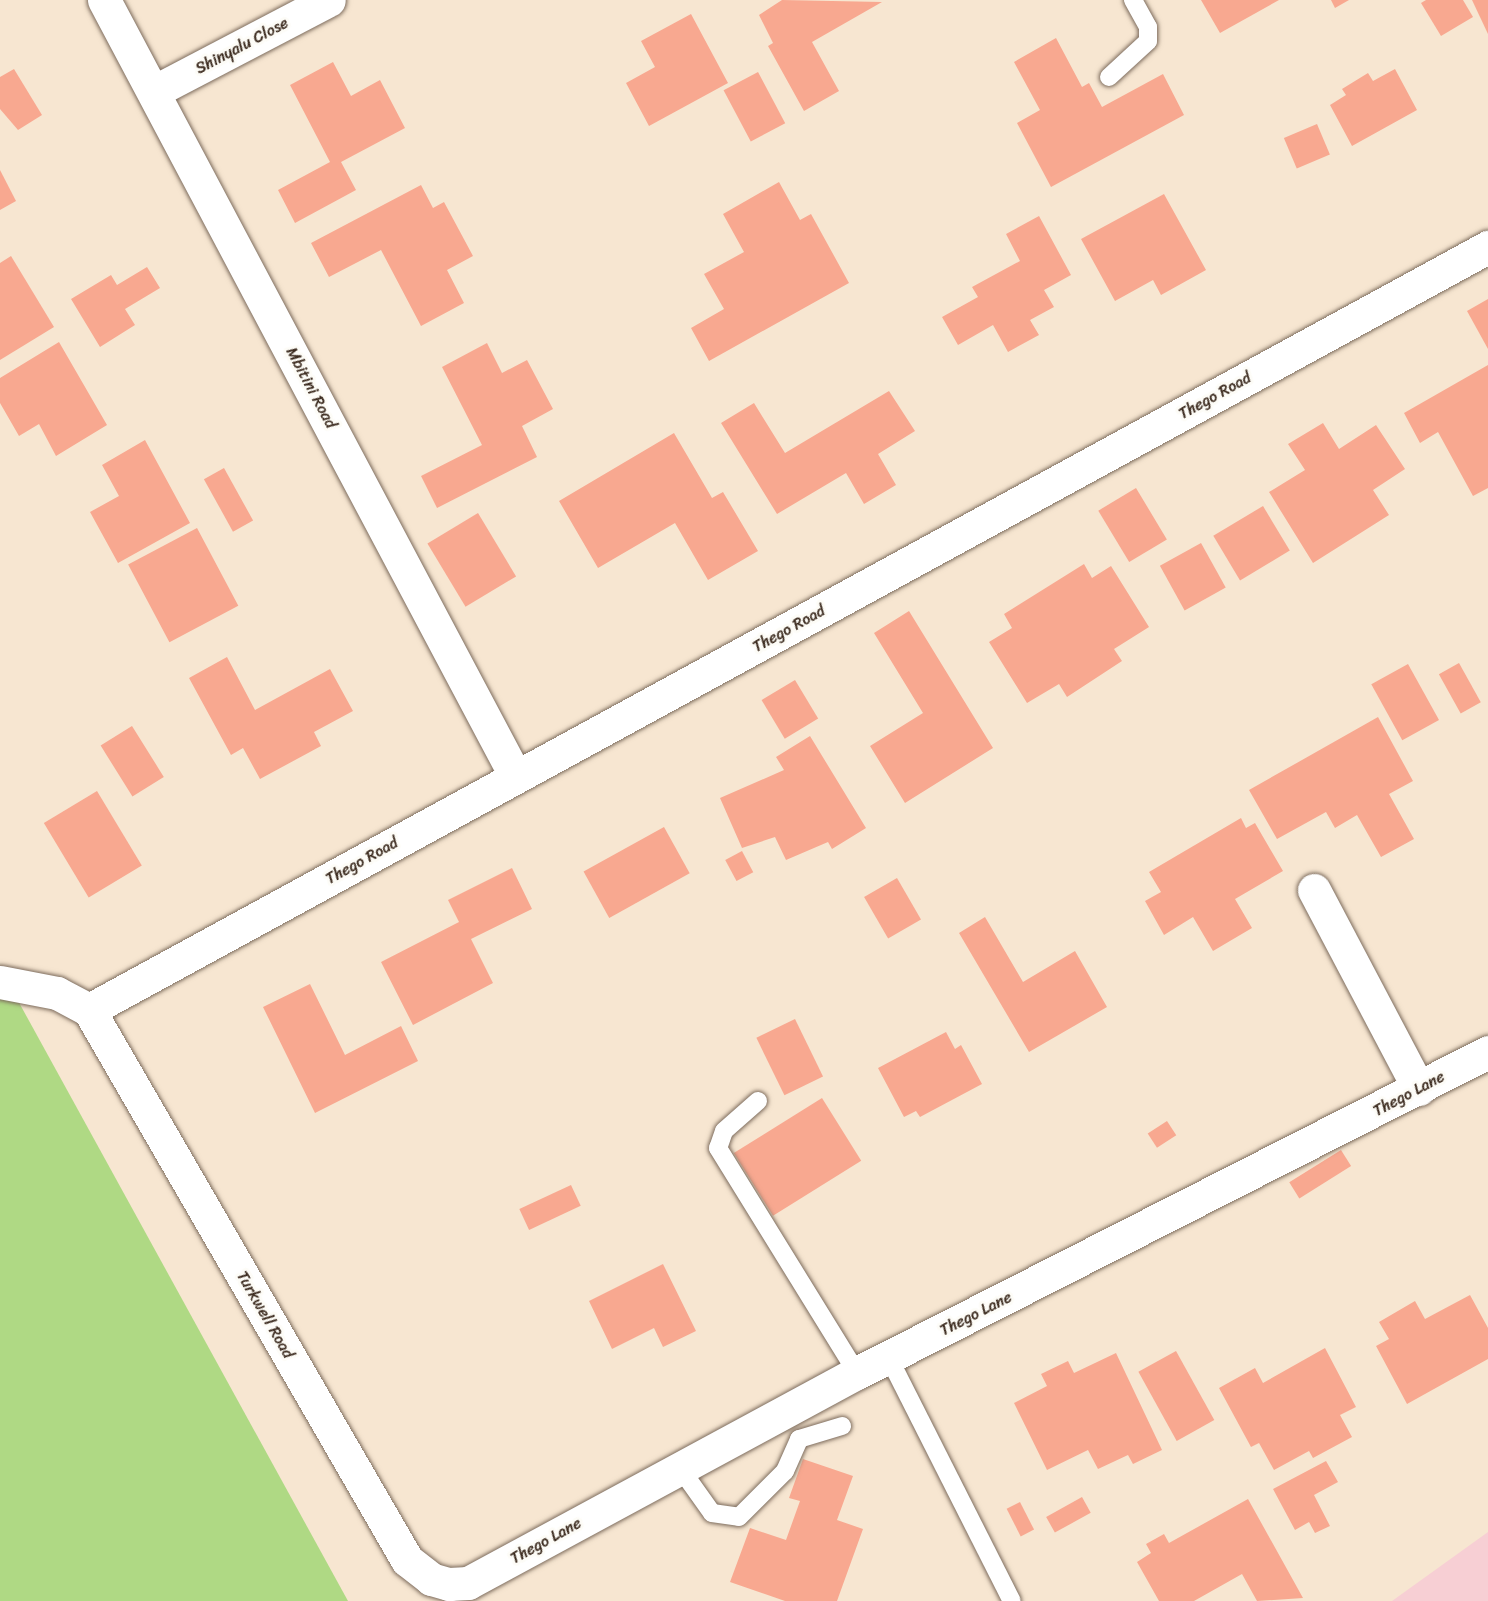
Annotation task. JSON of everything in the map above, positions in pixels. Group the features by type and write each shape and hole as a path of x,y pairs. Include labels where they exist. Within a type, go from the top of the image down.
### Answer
{"street":[{"name":"Mbitini Road","path":"104,0 155,91 516,777"},
{"name":"Shinyalu Close","path":"155,91 329,0"},
{"name":"Thego Road","path":"89,1010 1488,248"},
{"path":"1314,891 1419,1089"},
{"path":"0,982 57,993 89,1010"},
{"name":"Turkwell Road","path":"89,1010 407,1560 431,1579 468,1583"},
{"name":"Thego Lane","path":"468,1583 857,1373 1488,1052"}],"lane":[{"path":"1109,77 1148,41 1148,27 1134,0"},
{"path":"758,1101 724,1131 718,1148 857,1373"},
{"path":"889,1358 1012,1601"},
{"path":"680,1468 712,1513 740,1516 785,1471 799,1439 842,1426"}],"shaded area":[{"path":"1488,1532 1488,1601 1392,1601"}],"green space":[{"path":"0,968 348,1601 0,1601"}],"building":[{"path":"782,0 882,2 812,42 839,91 804,111 768,46 773,43 759,15"},
{"path":"1201,0 1279,0 1220,33"},
{"path":"1331,0 1349,0 1335,8"},
{"path":"1426,0 1463,0 1473,17 1441,36 1421,3"},
{"path":"1472,0 1488,0 1488,34"},
{"path":"691,14 728,83 649,126 626,83 655,67 641,41"},
{"path":"1056,38 1082,87 1089,83 1102,107 1163,74 1184,115 1051,187 1017,123 1040,110 1014,62"},
{"path":"333,62 351,96 380,80 405,128 341,162 356,190 295,223 278,190 330,162 290,85"},
{"path":"14,69 42,115 18,130 0,109 0,77"},
{"path":"1395,69 1417,110 1352,146 1330,105 1346,95 1342,89 1368,73 1373,81"},
{"path":"758,72 785,123 751,142 724,90"},
{"path":"1317,124 1330,154 1297,168 1284,138"},
{"path":"0,170 16,201 0,210"},
{"path":"779,182 800,220 811,214 849,283 709,361 691,328 724,309 704,274 744,252 723,214"},
{"path":"421,185 433,208 444,202 473,256 447,270 464,303 421,326 381,250 329,277 311,243"},
{"path":"1164,194 1206,270 1161,295 1153,280 1115,301 1081,239"},
{"path":"1039,216 1071,275 1044,290 1054,307 1030,320 1039,335 1008,352 993,325 958,345 942,317 978,297 972,287 1020,261 1006,234"},
{"path":"11,256 54,327 0,360 0,263"},
{"path":"147,267 160,288 125,309 135,325 100,347 71,299 111,275 117,285"},
{"path":"1488,299 1488,349 1467,311"},
{"path":"59,342 107,425 56,456 39,424 19,436 0,403 0,378"},
{"path":"487,343 502,373 527,360 553,409 522,426 537,457 437,508 421,476 482,445 442,367"},
{"path":"1488,365 1488,488 1473,496 1438,432 1420,443 1404,413"},
{"path":"889,391 915,431 878,454 896,485 864,504 846,473 777,514 721,423 754,403 785,453"},
{"path":"1323,423 1339,449 1376,425 1405,469 1373,490 1389,515 1313,563 1269,492 1305,470 1288,444"},
{"path":"674,433 712,498 723,492 758,551 708,580 675,523 598,568 559,501"},
{"path":"145,440 190,523 118,563 90,512 119,496 102,465"},
{"path":"224,468 253,520 233,532 204,479"},
{"path":"1136,488 1167,539 1129,562 1098,511"},
{"path":"1263,506 1290,551 1240,580 1213,536"},
{"path":"478,513 516,576 466,607 427,543"},
{"path":"197,528 238,606 169,642 128,565"},
{"path":"1201,543 1226,588 1185,610 1160,566"},
{"path":"1084,564 1092,578 1111,566 1149,627 1114,649 1122,661 1067,697 1059,684 1027,703 989,642 1012,628 1004,614"},
{"path":"909,611 993,748 905,803 870,746 923,713 874,633"},
{"path":"227,657 255,710 330,669 353,711 314,732 321,746 260,779 243,748 231,755 189,678"},
{"path":"1459,663 1481,702 1461,714 1439,674"},
{"path":"1408,664 1439,720 1402,740 1371,684"},
{"path":"795,680 818,719 785,739 762,700"},
{"path":"1378,717 1413,781 1389,794 1414,839 1381,857 1357,815 1335,828 1326,812 1277,839 1249,790"},
{"path":"132,726 164,777 132,796 101,746"},
{"path":"810,736 866,828 832,849 828,842 786,860 775,837 742,848 720,798 784,770 776,757"},
{"path":"97,791 142,866 89,898 44,823"},
{"path":"1241,818 1246,828 1255,823 1283,871 1235,899 1252,928 1213,951 1193,917 1164,935 1145,901 1161,892 1149,872"},
{"path":"664,827 690,873 609,918 584,872"},
{"path":"742,851 753,872 736,881 725,860"},
{"path":"512,868 532,909 471,939 493,983 413,1025 381,962 459,922 448,900"},
{"path":"897,878 921,920 888,939 864,897"},
{"path":"985,917 1023,982 1075,951 1107,1007 1029,1052 959,933"},
{"path":"310,984 345,1055 401,1026 418,1061 315,1113 263,1007"},
{"path":"795,1019 823,1077 784,1095 756,1038"},
{"path":"946,1032 955,1049 961,1045 982,1084 920,1117 916,1111 904,1117 878,1068"},
{"path":"822,1098 861,1161 773,1216 734,1153"},
{"path":"1167,1121 1176,1135 1157,1148 1148,1134"},
{"path":"1341,1150 1351,1166 1299,1198 1289,1182"},
{"path":"571,1185 581,1206 529,1230 519,1209"},
{"path":"663,1264 696,1331 663,1347 654,1328 612,1349 589,1301"},
{"path":"1470,1295 1488,1328 1488,1359 1407,1404 1376,1346 1389,1339 1379,1322 1415,1301 1425,1319"},
{"path":"1325,1348 1356,1407 1340,1415 1352,1437 1313,1458 1309,1451 1274,1470 1259,1443 1251,1447 1219,1388 1255,1368 1263,1383"},
{"path":"1176,1351 1214,1420 1177,1441 1138,1372"},
{"path":"1116,1353 1162,1450 1133,1464 1128,1455 1098,1469 1088,1450 1047,1470 1014,1403 1047,1386 1041,1374 1068,1361 1074,1373"},
{"path":"803,1459 853,1476 837,1520 863,1529 837,1601 785,1601 730,1582 750,1528 786,1540 800,1501 789,1498"},
{"path":"1326,1461 1338,1482 1314,1495 1330,1526 1315,1533 1309,1522 1295,1530 1273,1489"},
{"path":"1082,1497 1091,1513 1055,1533 1046,1517"},
{"path":"1248,1499 1303,1598 1257,1601 1242,1574 1194,1601 1159,1601 1137,1562 1151,1553 1146,1544 1164,1534 1169,1543"},
{"path":"1020,1502 1034,1530 1021,1536 1007,1509"}]}
